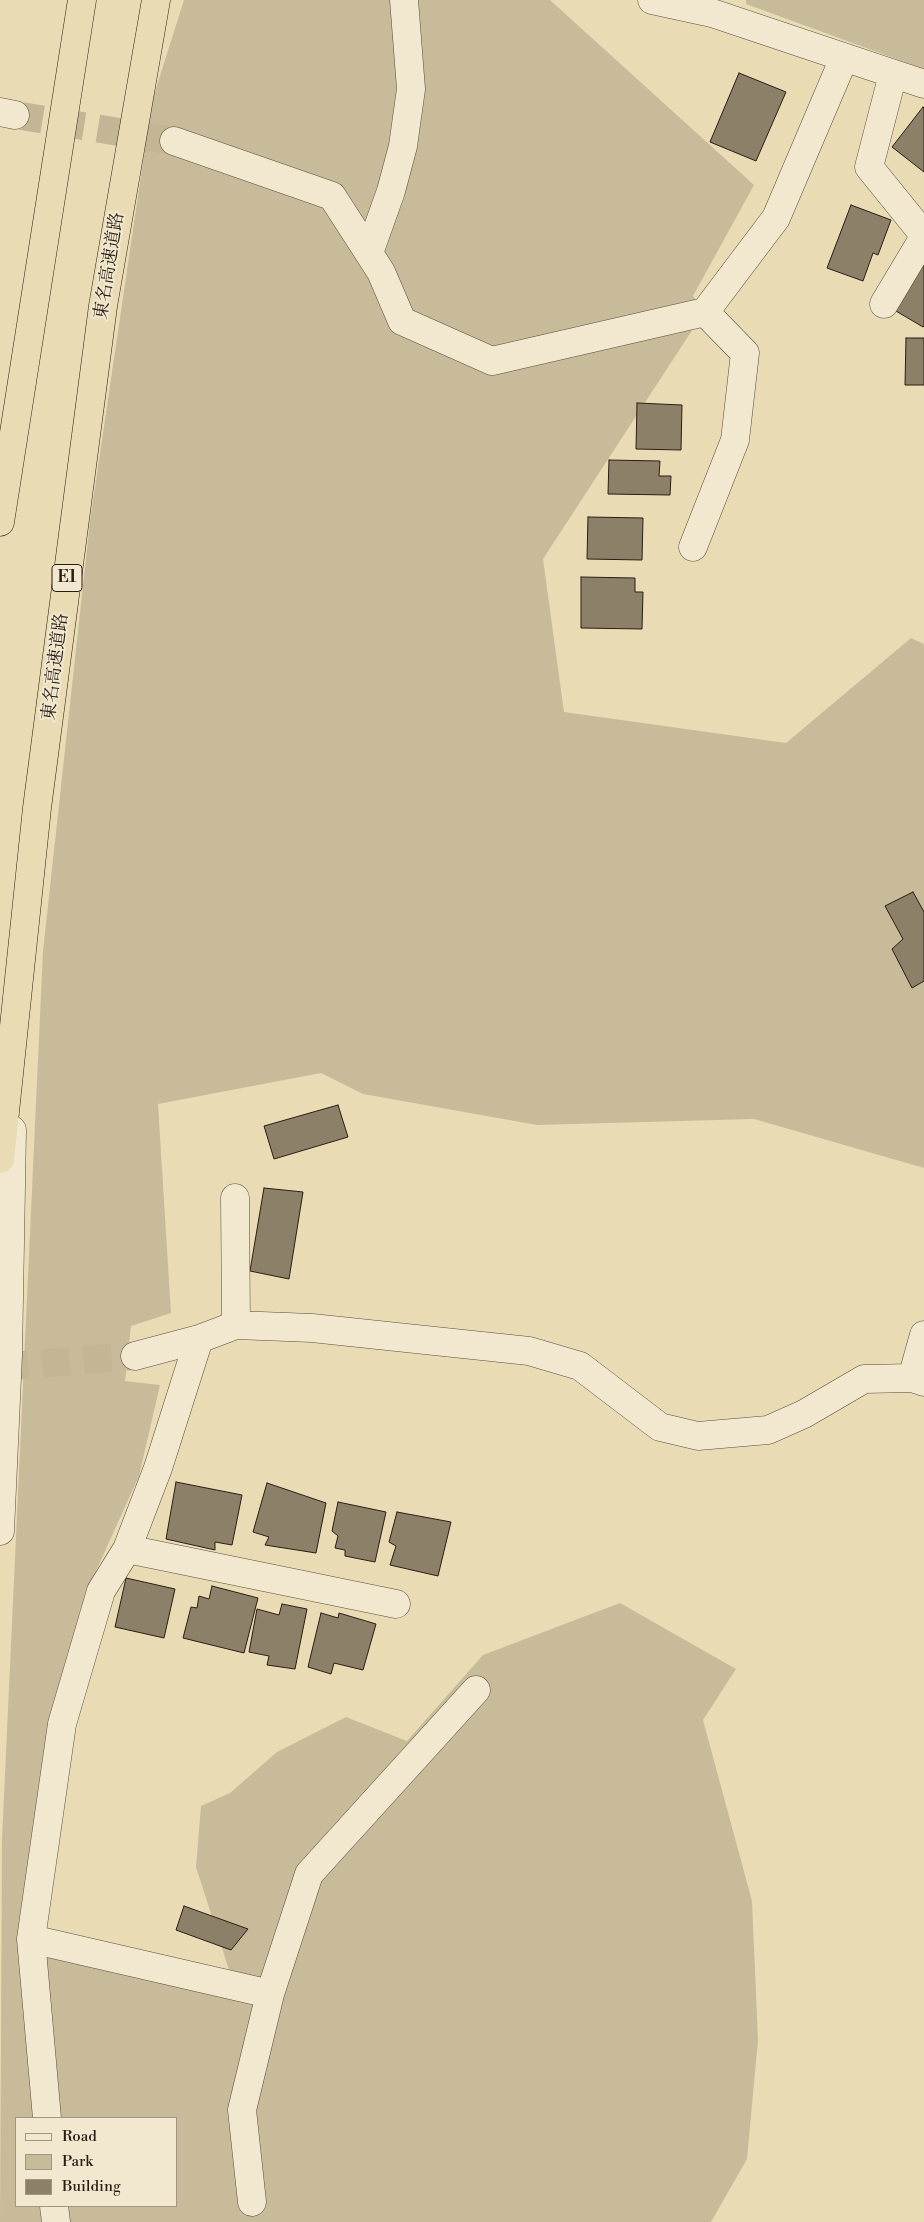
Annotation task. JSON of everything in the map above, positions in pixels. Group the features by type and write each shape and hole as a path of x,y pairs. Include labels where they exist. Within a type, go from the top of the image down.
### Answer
{"highway":[{"path":"0,522 82,0"},
{"name":"東名高速道路","path":"0,1159 38,808 103,306 156,0"}],"street":[{"path":"369,253 394,182 403,146 411,89 404,0"},
{"path":"652,0 712,13 924,84"},
{"path":"174,141 332,196 382,272 402,321 492,362 704,312 776,218 844,58"},
{"path":"884,304 924,236 868,167 893,74"},
{"path":"692,547 735,440 745,353 704,312"},
{"path":"0,1531 8,1355 13,1038"},
{"path":"235,1198 236,1325"},
{"path":"135,1356 199,1339 236,1325 312,1328 528,1351 580,1366 660,1428 698,1436 768,1430 804,1414 864,1380 918,1380 924,1335"},
{"path":"47,2117 32,1940 62,1724 101,1592 127,1549 158,1468 199,1339"},
{"path":"127,1549 396,1604"},
{"path":"252,2202 242,2110 270,1994 309,1874 476,1690"},
{"path":"32,1940 270,1994"},
{"path":"54,2207 56,2222"}],"green space":[{"path":"184,0 550,0 754,185 693,296 704,312 543,559 564,712 786,743 911,638 924,644 924,1168 754,1119 537,1125 363,1094 321,1073 158,1104 171,1313 131,1326 125,1381 160,1385 139,1476 91,1582 23,1933 238,1998 196,1867 201,1806 230,1793 277,1752 346,1717 407,1741 483,1655 620,1603 736,1669 703,1720 752,1901 758,2040 747,2159 711,2222 0,2222 2,1839 43,951 90,521 152,101"},
{"path":"746,0 924,0 924,71 918,67 746,4"}],"building":[{"path":"739,73 786,92 756,161 710,142"},
{"path":"924,108 924,172 892,147"},
{"path":"851,205 891,220 878,255 873,253 863,281 827,268"},
{"path":"924,264 924,326 923,327 896,311"},
{"path":"906,338 924,338 924,385 905,385"},
{"path":"637,403 682,405 681,450 636,449"},
{"path":"609,460 660,461 659,476 671,476 670,495 608,494"},
{"path":"588,517 643,518 642,560 587,559"},
{"path":"581,577 635,578 635,592 643,592 642,629 581,628"},
{"path":"913,892 924,912 924,981 912,988 892,949 903,939 885,906"},
{"path":"338,1105 348,1137 274,1159 264,1126"},
{"path":"264,1188 303,1192 289,1279 250,1271"},
{"path":"176,1482 242,1495 232,1545 215,1542 215,1550 166,1539"},
{"path":"267,1483 326,1503 316,1553 265,1545 269,1537 253,1532"},
{"path":"338,1502 386,1512 375,1562 345,1556 345,1550 335,1548 338,1536 332,1531"},
{"path":"397,1512 451,1522 438,1576 390,1565 396,1546 389,1542"},
{"path":"126,1578 175,1589 164,1638 115,1627"},
{"path":"212,1586 258,1598 244,1653 183,1638 191,1607 197,1608 199,1596 209,1599"},
{"path":"282,1604 307,1609 295,1669 267,1665 269,1656 249,1652 257,1609 279,1615"},
{"path":"321,1613 338,1618 339,1613 376,1624 363,1670 334,1663 331,1674 308,1667"},
{"path":"184,1906 248,1929 231,1950 176,1930"}],"tunnel":[{"path":"15,115 174,141"},
{"path":"0,1367 135,1356"}]}
